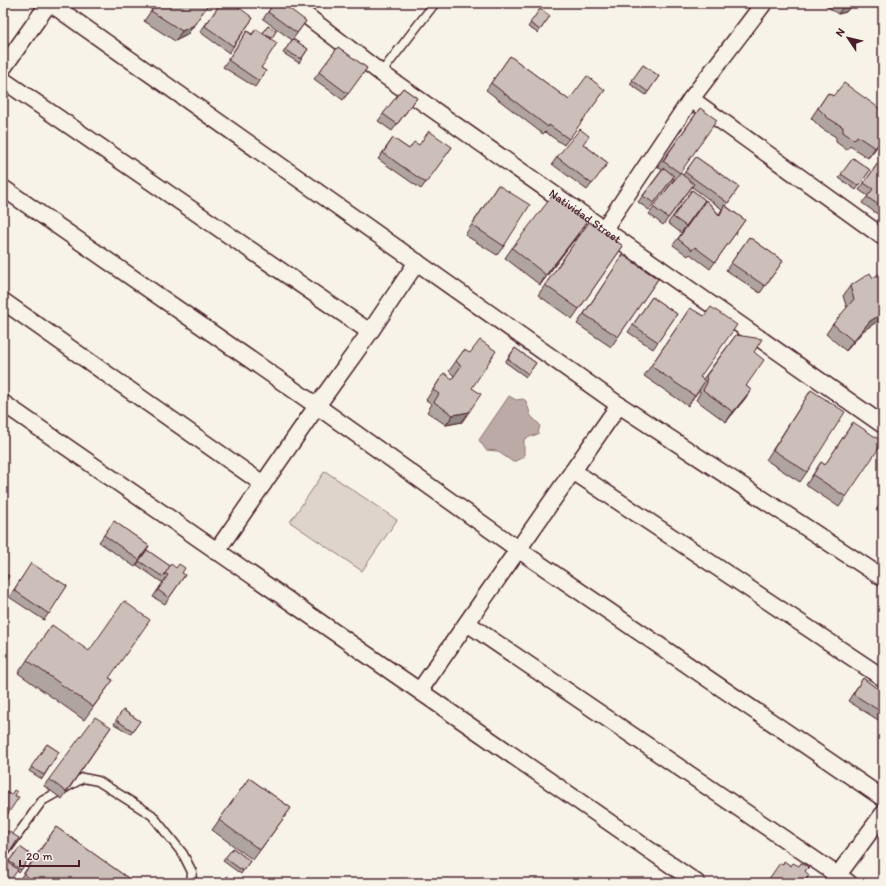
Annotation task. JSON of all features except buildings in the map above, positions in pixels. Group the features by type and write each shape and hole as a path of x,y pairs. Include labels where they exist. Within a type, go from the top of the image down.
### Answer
{"street":[{"path":"3,68 49,3 619,405 883,578"},
{"name":"Natividad Street","path":"290,3 382,74 883,425"},
{"path":"604,229 691,99 764,3"},
{"path":"3,80 370,332"},
{"path":"691,99 883,237"},
{"path":"3,188 317,406 519,550 883,798"},
{"path":"216,552 370,332 417,262"},
{"path":"3,301 263,484"},
{"path":"3,403 216,552 420,690 697,883"},
{"path":"420,690 619,405"},
{"path":"573,471 883,678"},
{"path":"467,623 839,880 883,814"}],"lane":[{"path":"382,74 435,3"},
{"path":"3,855 42,801 83,778 98,781 152,816 183,854 192,872 191,883"}],"shaded area":[{"path":"509,396 516,400 523,399 526,401 531,416 540,425 538,434 524,439 524,457 513,462 497,451 486,450 479,440"},
{"path":"325,471 397,520 362,571 290,522"}]}
